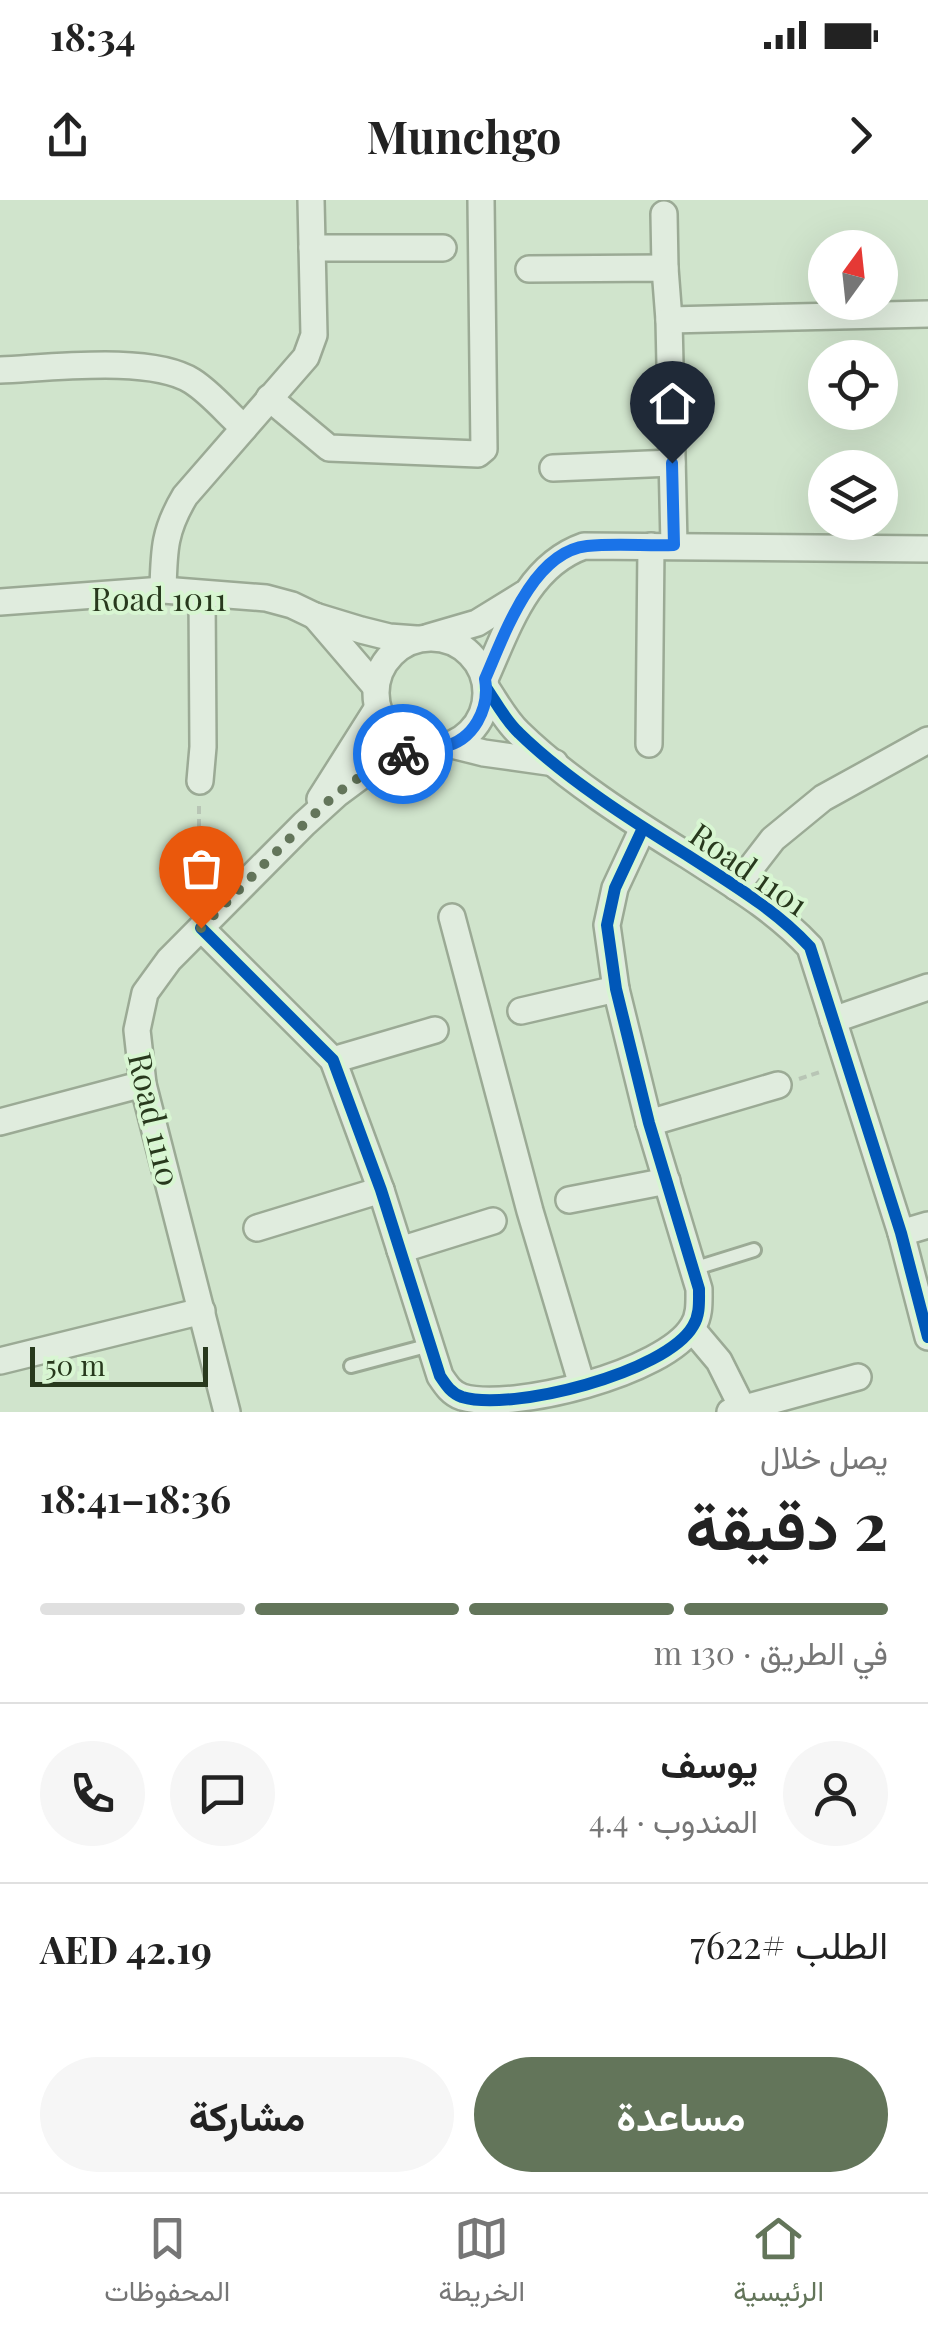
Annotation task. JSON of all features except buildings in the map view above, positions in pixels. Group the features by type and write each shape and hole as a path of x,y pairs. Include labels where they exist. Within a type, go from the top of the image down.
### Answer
{"street":[{"path":"163,590 164,550 170,521 185,496 306,358 314,335 311,200"},
{"path":"269,398 330,448 478,454 484,449 481,200"},
{"path":"649,744 662,545 672,463 664,214"},
{"path":"312,248 443,248"},
{"path":"528,269 665,268"},
{"path":"669,320 928,314"},
{"path":"0,370 145,366 171,372 192,381 244,428"},
{"path":"554,468 672,463"},
{"name":"Road 1011","path":"0,602 163,590 266,598 375,634 422,638 476,623 524,594 566,552 584,546 928,549"},
{"path":"200,781 202,594"},
{"name":"Road 1011","path":"486,684 524,594"},
{"name":"Road 1011","path":"315,616 376,698"},
{"path":"422,638 446,640 463,648 477,662 486,684 484,712 471,732 452,745 429,749 393,734 383,722 376,698 382,666 396,649 422,638"},
{"name":"Road 1101","path":"486,684 516,730 555,763 644,828 736,886 792,927 810,947 901,1233 928,1336"},
{"name":"Road 1110","path":"304,824 376,698"},
{"path":"736,886 773,839 823,798 928,740"},
{"name":"Road 1101","path":"452,745 555,763"},
{"name":"Road 1110","path":"227,1412 144,1084 137,1030 145,993 169,960 304,824 368,771 417,747"},
{"path":"201,928 333,1060 381,1190 440,1376 457,1404 523,1399 582,1385 654,1360 692,1329 699,1310 699,1288 649,1122 616,989 607,925 615,888 644,828"},
{"path":"452,917 530,1211 582,1385"},
{"path":"833,1020 928,986"},
{"path":"520,1011 616,989"},
{"path":"333,1060 435,1030"},
{"path":"0,1122 144,1084"},
{"path":"649,1122 778,1085"},
{"path":"569,1200 667,1181"},
{"path":"257,1228 381,1190"},
{"path":"400,1250 494,1221"},
{"path":"901,1233 928,1225"},
{"path":"0,1360 202,1310"},
{"path":"692,1329 719,1361 736,1410 858,1377"}],"lane":[{"path":"693,1269 754,1250"},
{"path":"351,1366 430,1345"}],"path":[{"path":"200,781 199,854 213,879 231,897"},
{"path":"778,1085 847,1063"}],"cycle path":[{"path":"487,689 514,728 557,766 752,897 810,947 901,1233 928,1337"},
{"path":"201,928 333,1060 381,1190 444,1383 462,1397 485,1400 550,1394 621,1373 652,1359 677,1343 693,1326 698,1313 699,1289 649,1123 616,989 607,925 615,888 643,828"}],"way so far":[{"path":"201,928 336,794 368,771 403,754"}],"route":[{"path":"403,754 417,747 452,745 471,732 484,712 485,679 524,594 566,552 584,546 674,545 672,463"}]}
